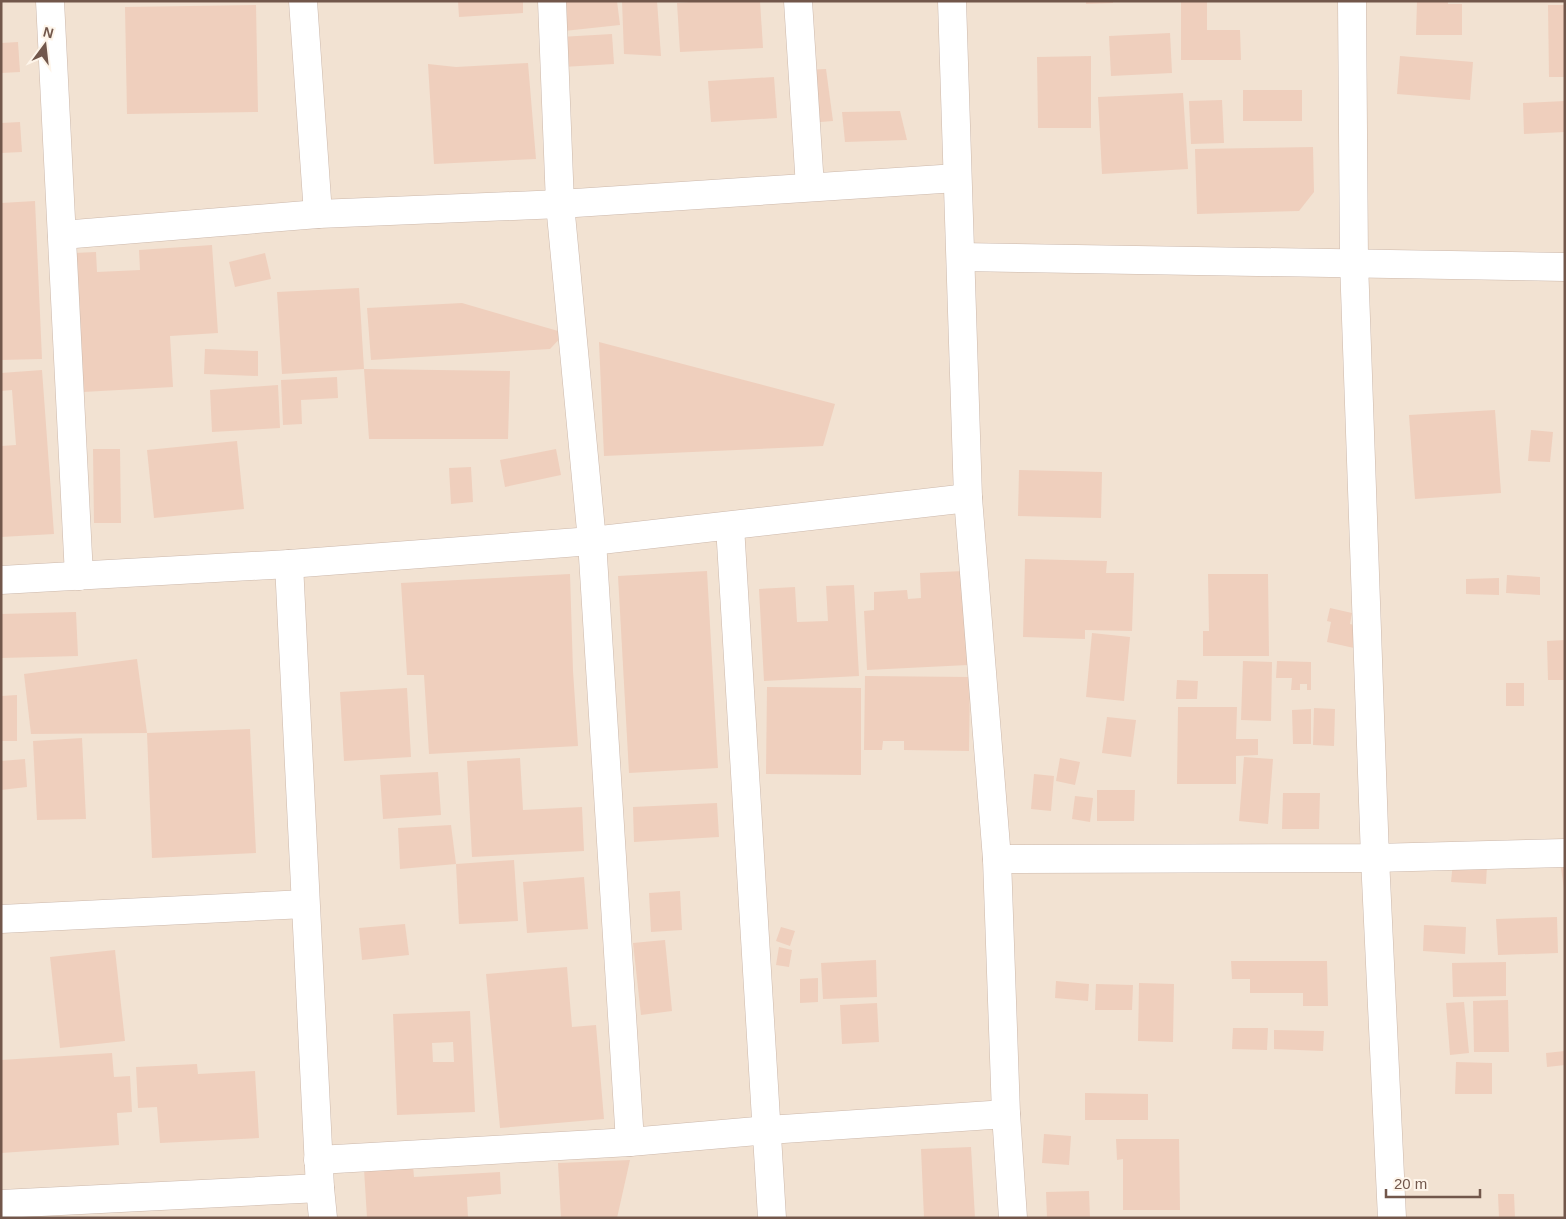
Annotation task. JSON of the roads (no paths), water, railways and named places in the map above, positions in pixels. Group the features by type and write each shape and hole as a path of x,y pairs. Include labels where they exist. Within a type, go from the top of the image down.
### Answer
{"street":[{"path":"50,1 79,576"},
{"path":"303,1 318,214"},
{"path":"552,1 560,204 592,542 630,1142"},
{"path":"798,1 810,187"},
{"path":"952,1 968,498 997,859 1006,1114 1014,1218"},
{"path":"1352,1 1354,262 1375,858 1392,1218"},
{"path":"62,235 318,214 560,204 957,178"},
{"path":"961,257 1354,262 1565,267"},
{"path":"1,580 289,564 592,542 968,498"},
{"path":"730,526 772,1218"},
{"path":"289,564 318,1160 323,1218"},
{"path":"997,859 1375,858 1565,853"},
{"path":"1,919 305,904"},
{"path":"318,1160 630,1142 768,1130 1006,1114"},
{"path":"1,1204 320,1188"}]}
